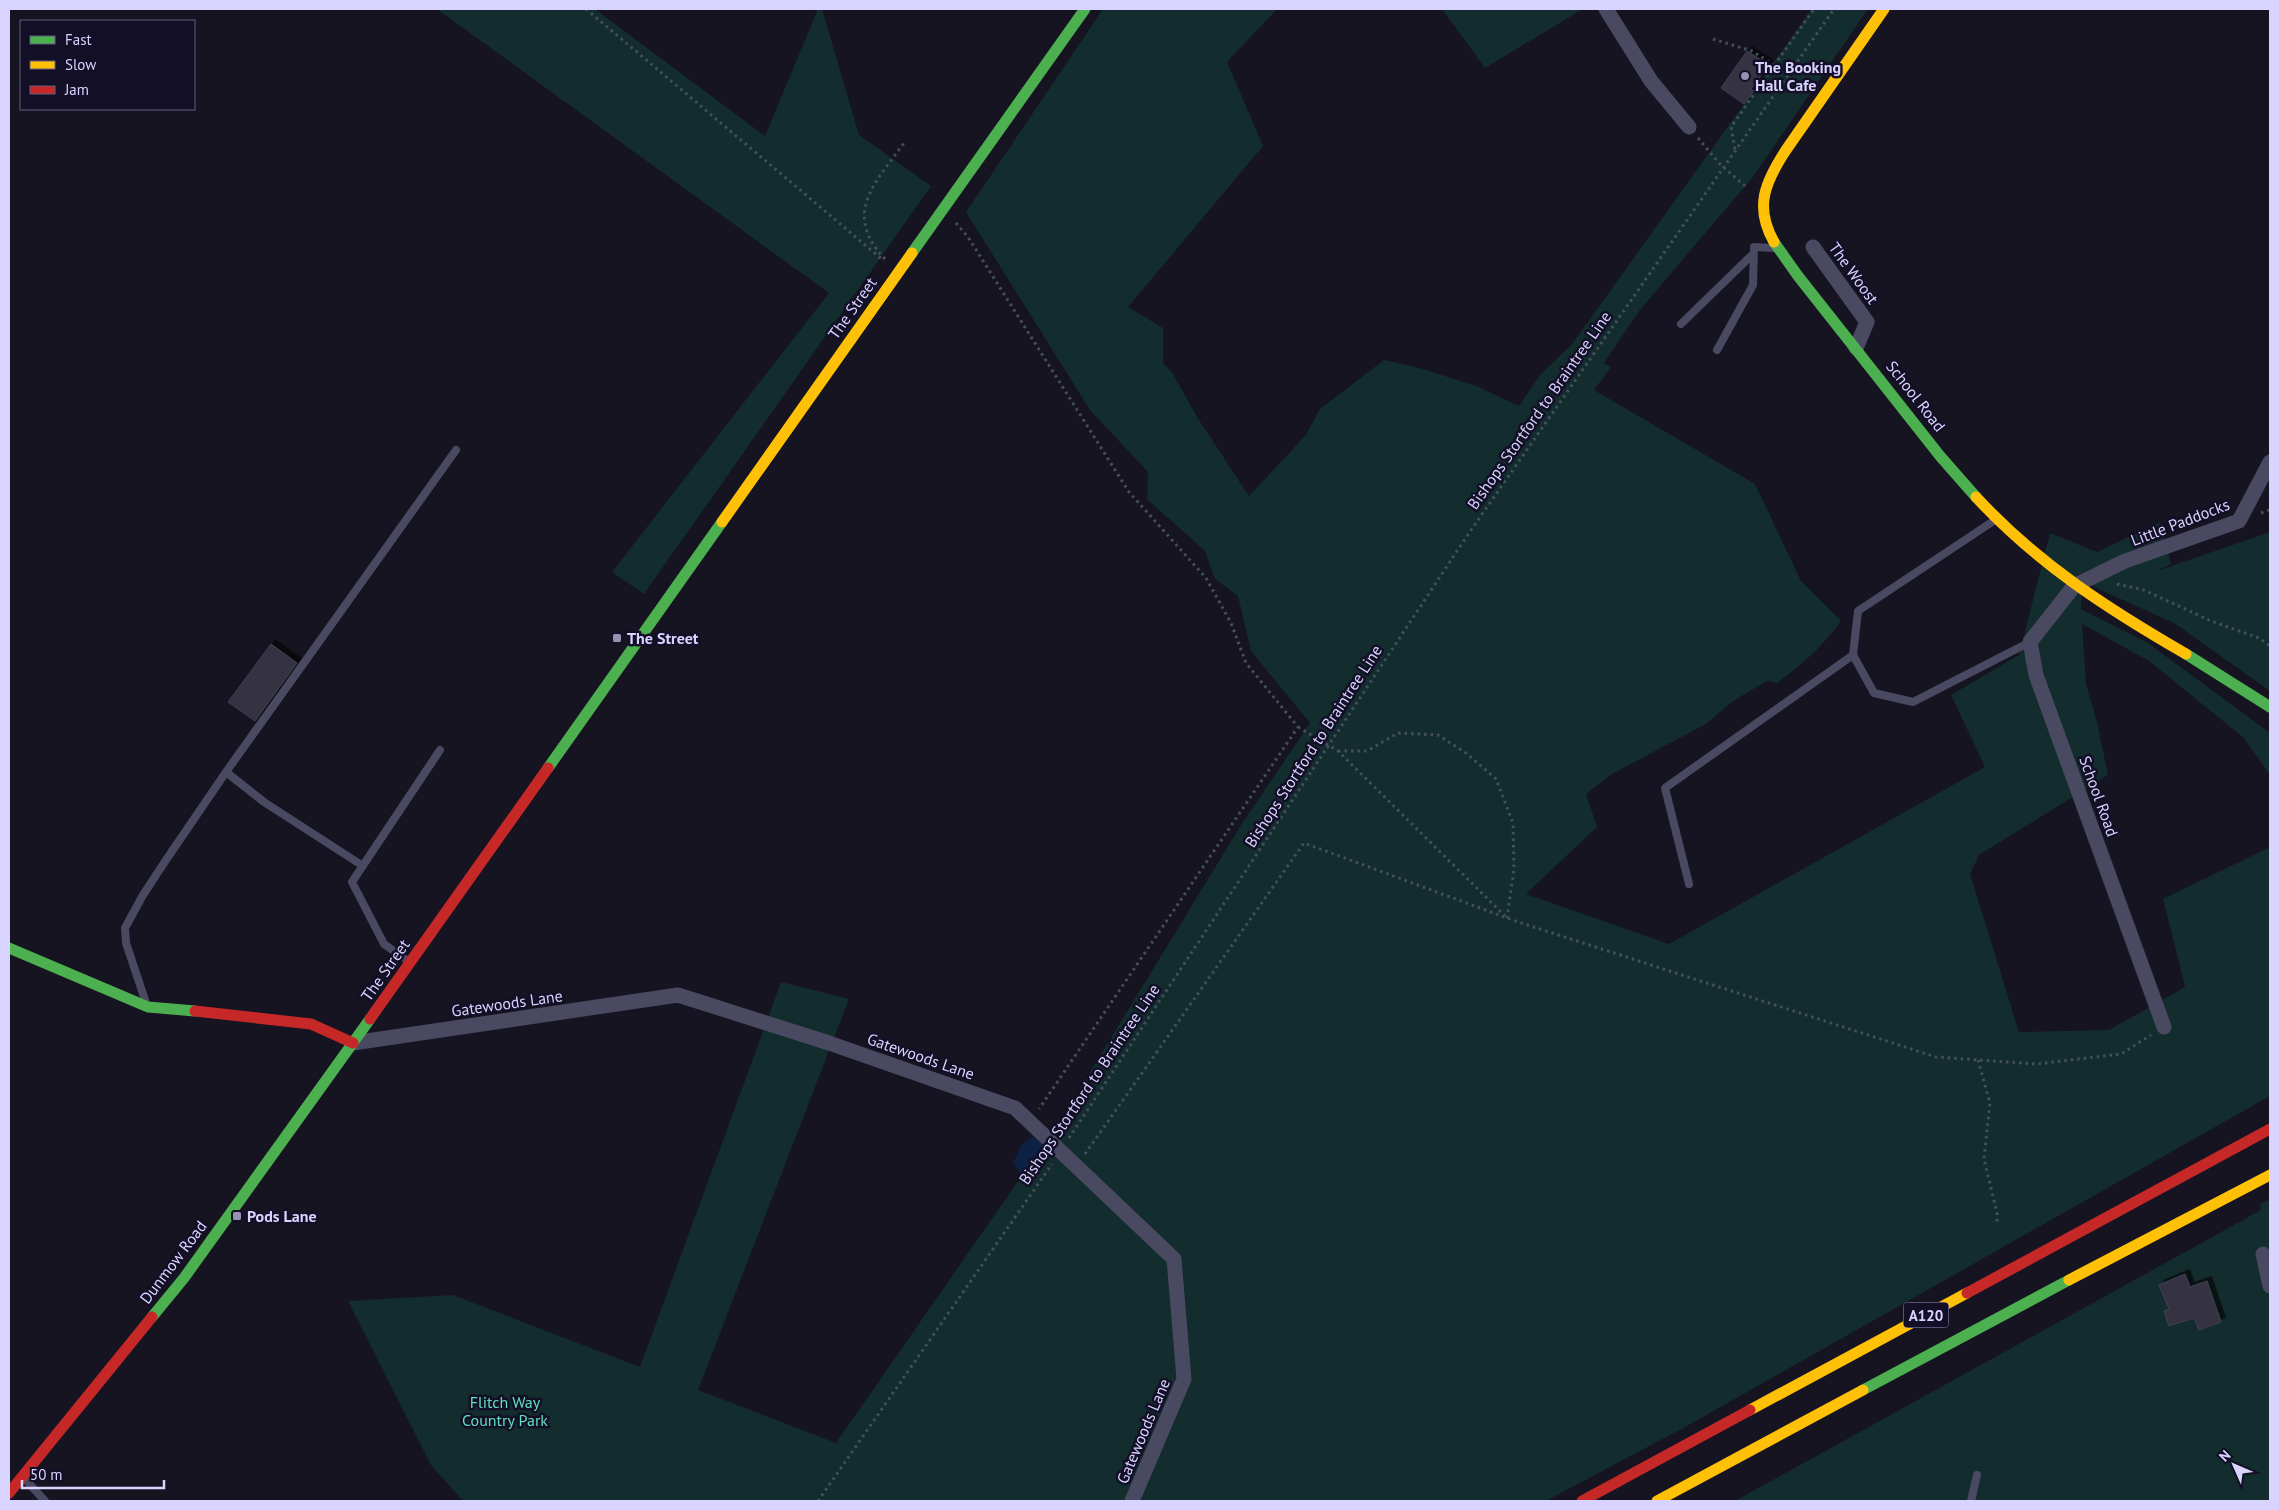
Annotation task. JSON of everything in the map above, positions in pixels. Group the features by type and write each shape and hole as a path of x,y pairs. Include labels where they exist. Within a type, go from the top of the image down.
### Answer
{"main road":[{"name":"The Street","path":"353,1043 1085,9"},
{"path":"1763,203 1769,182 1780,160 1884,9"},
{"name":"School Road","path":"1763,203 1764,221 1778,248 1962,483 1995,520 2074,586 2228,678 2270,707"},
{"path":"9,948 148,1007 311,1024 353,1043"},
{"name":"Dunmow Road","path":"9,1493 184,1278 353,1043"},
{"name":"A120","path":"1582,1501 2270,1128"},
{"name":"A120","path":"1657,1501 2029,1301 2270,1175"}],"street":[{"path":"1606,9 1651,81 1689,127"},
{"name":"The Woost","path":"1813,246 1867,322 1856,348"},
{"name":"Little Paddocks","path":"2074,586 2092,579 2125,561 2239,521 2270,462"},
{"path":"2030,642 2074,586"},
{"name":"School Road","path":"2030,642 2036,675 2164,1027"},
{"name":"Gatewoods Lane","path":"353,1043 678,995 829,1043 1015,1108 1174,1259 1184,1379 1132,1501"},
{"path":"2263,1254 2270,1286"}],"lane":[{"path":"1717,350 1752,290 1754,247 1778,248"},
{"path":"1681,324 1753,254"},
{"path":"148,1007 126,943 126,928 143,895 226,772 456,450"},
{"path":"1995,520 1858,611 1853,655 1874,693 1913,702 2030,642"},
{"path":"1689,884 1665,788 1853,655"},
{"path":"410,962 384,944 352,882 440,750"},
{"path":"226,772 264,802 363,866"},
{"path":"1971,1501 1977,1475"},
{"path":"22,1476 45,1501"}],"path":[{"path":"586,9 898,272"},
{"path":"1736,149 1731,127 1814,9"},
{"name":"Bishops Stortford to Braintree Line","path":"818,1501 1060,1151 1469,533 1834,9"},
{"path":"1713,39 1752,51 1774,66"},
{"path":"1689,127 1723,167 1763,203"},
{"path":"898,272 872,246 864,224 865,205 874,184 904,143"},
{"path":"943,208 968,237 1129,492 1206,578 1231,622 1246,663 1298,728 1331,749 1338,751 1367,751 1398,733 1438,735 1466,753 1496,778 1514,823 1514,869 1507,918"},
{"path":"2092,579 2144,590 2211,621 2259,638 2270,646"},
{"path":"1030,1122 1298,728"},
{"path":"1338,751 1507,918"},
{"path":"1076,1166 1304,843 1507,918 1936,1057 2036,1064 2121,1054 2164,1027"},
{"path":"1978,1060 1990,1104 1984,1159 1997,1213 1997,1225"}],"green space":[{"path":"437,9 595,9 765,136 818,9 822,9 859,135 931,186 644,594 612,572 829,293"},
{"name":"Flitch Way Country Park","path":"1103,9 1277,9 1227,62 1263,146 1128,307 1163,328 1163,363 1173,374 1197,417 1249,496 1306,435 1320,409 1384,360 1423,369 1476,386 1519,406 1540,375 1572,344 1812,9 1868,9 1753,177 1639,311 1604,363 1611,367 1594,390 1755,484 1801,581 1841,621 1812,655 1777,683 1767,681 1733,701 1706,724 1612,774 1586,794 1597,827 1526,894 1669,944 1985,767 1951,695 2019,655 2050,533 2097,552 2160,522 2171,564 2154,572 2270,532 2270,691 2174,623 2094,587 2083,572 2081,609 2148,643 2270,733 2270,775 2244,738 2149,661 2082,624 2086,684 2097,722 2108,775 1979,855 1970,874 2019,1032 2109,1030 2185,987 2163,899 2270,847 2270,1096 1687,1426 1546,1501 463,1501 431,1465 348,1301 453,1295 640,1367 781,982 849,999 698,1390 836,1443 1064,1115 1241,825 1310,723 1251,651 1238,596 1215,579 1205,551 1147,499 1148,472 1090,410 966,212"},
{"path":"1442,9 1583,9 1485,68"},
{"path":"2270,1199 2270,1501 1735,1501 2261,1210 2260,1204"}],"water":[{"path":"1032,1137 1043,1142 1050,1149 1031,1179 1022,1174 1013,1163 1023,1143"}],"building":[{"name":"The Booking Hall Cafe","path":"1747,51 1769,65 1751,89 1754,91 1744,104 1721,88"},
{"path":"271,644 297,663 255,721 228,702"},
{"path":"2185,1274 2190,1287 2207,1281 2221,1322 2199,1330 2194,1318 2169,1326 2164,1311 2169,1309 2159,1285"}],"traffic: fast":[{"path":"912,253 1085,9"},
{"path":"1774,242 1798,276 1940,456 1976,497"},
{"path":"548,768 722,522"},
{"path":"2186,654 2270,707"},
{"path":"9,948 148,1007 195,1011"},
{"path":"152,1317 184,1278 370,1019"},
{"path":"1863,1390 2069,1280"}],"traffic: slow":[{"path":"1774,242 1764,217 1763,206 1772,173 1884,9"},
{"path":"722,522 912,253"},
{"path":"1976,497 2024,543 2075,584 2129,620 2186,654"},
{"path":"2069,1280 2270,1175"},
{"path":"1750,1410 1967,1293"},
{"path":"1657,1501 1863,1390"}],"traffic: jam":[{"path":"370,1019 548,768"},
{"path":"195,1011 311,1024 353,1043"},
{"path":"1967,1293 2270,1129"},
{"path":"9,1493 152,1317"},
{"path":"1582,1501 1750,1410"}],"place":[{"name":"The Booking Hall Cafe","path":"1745,76"},
{"name":"The Street","path":"617,638"},
{"name":"Pods Lane","path":"237,1216"}]}
